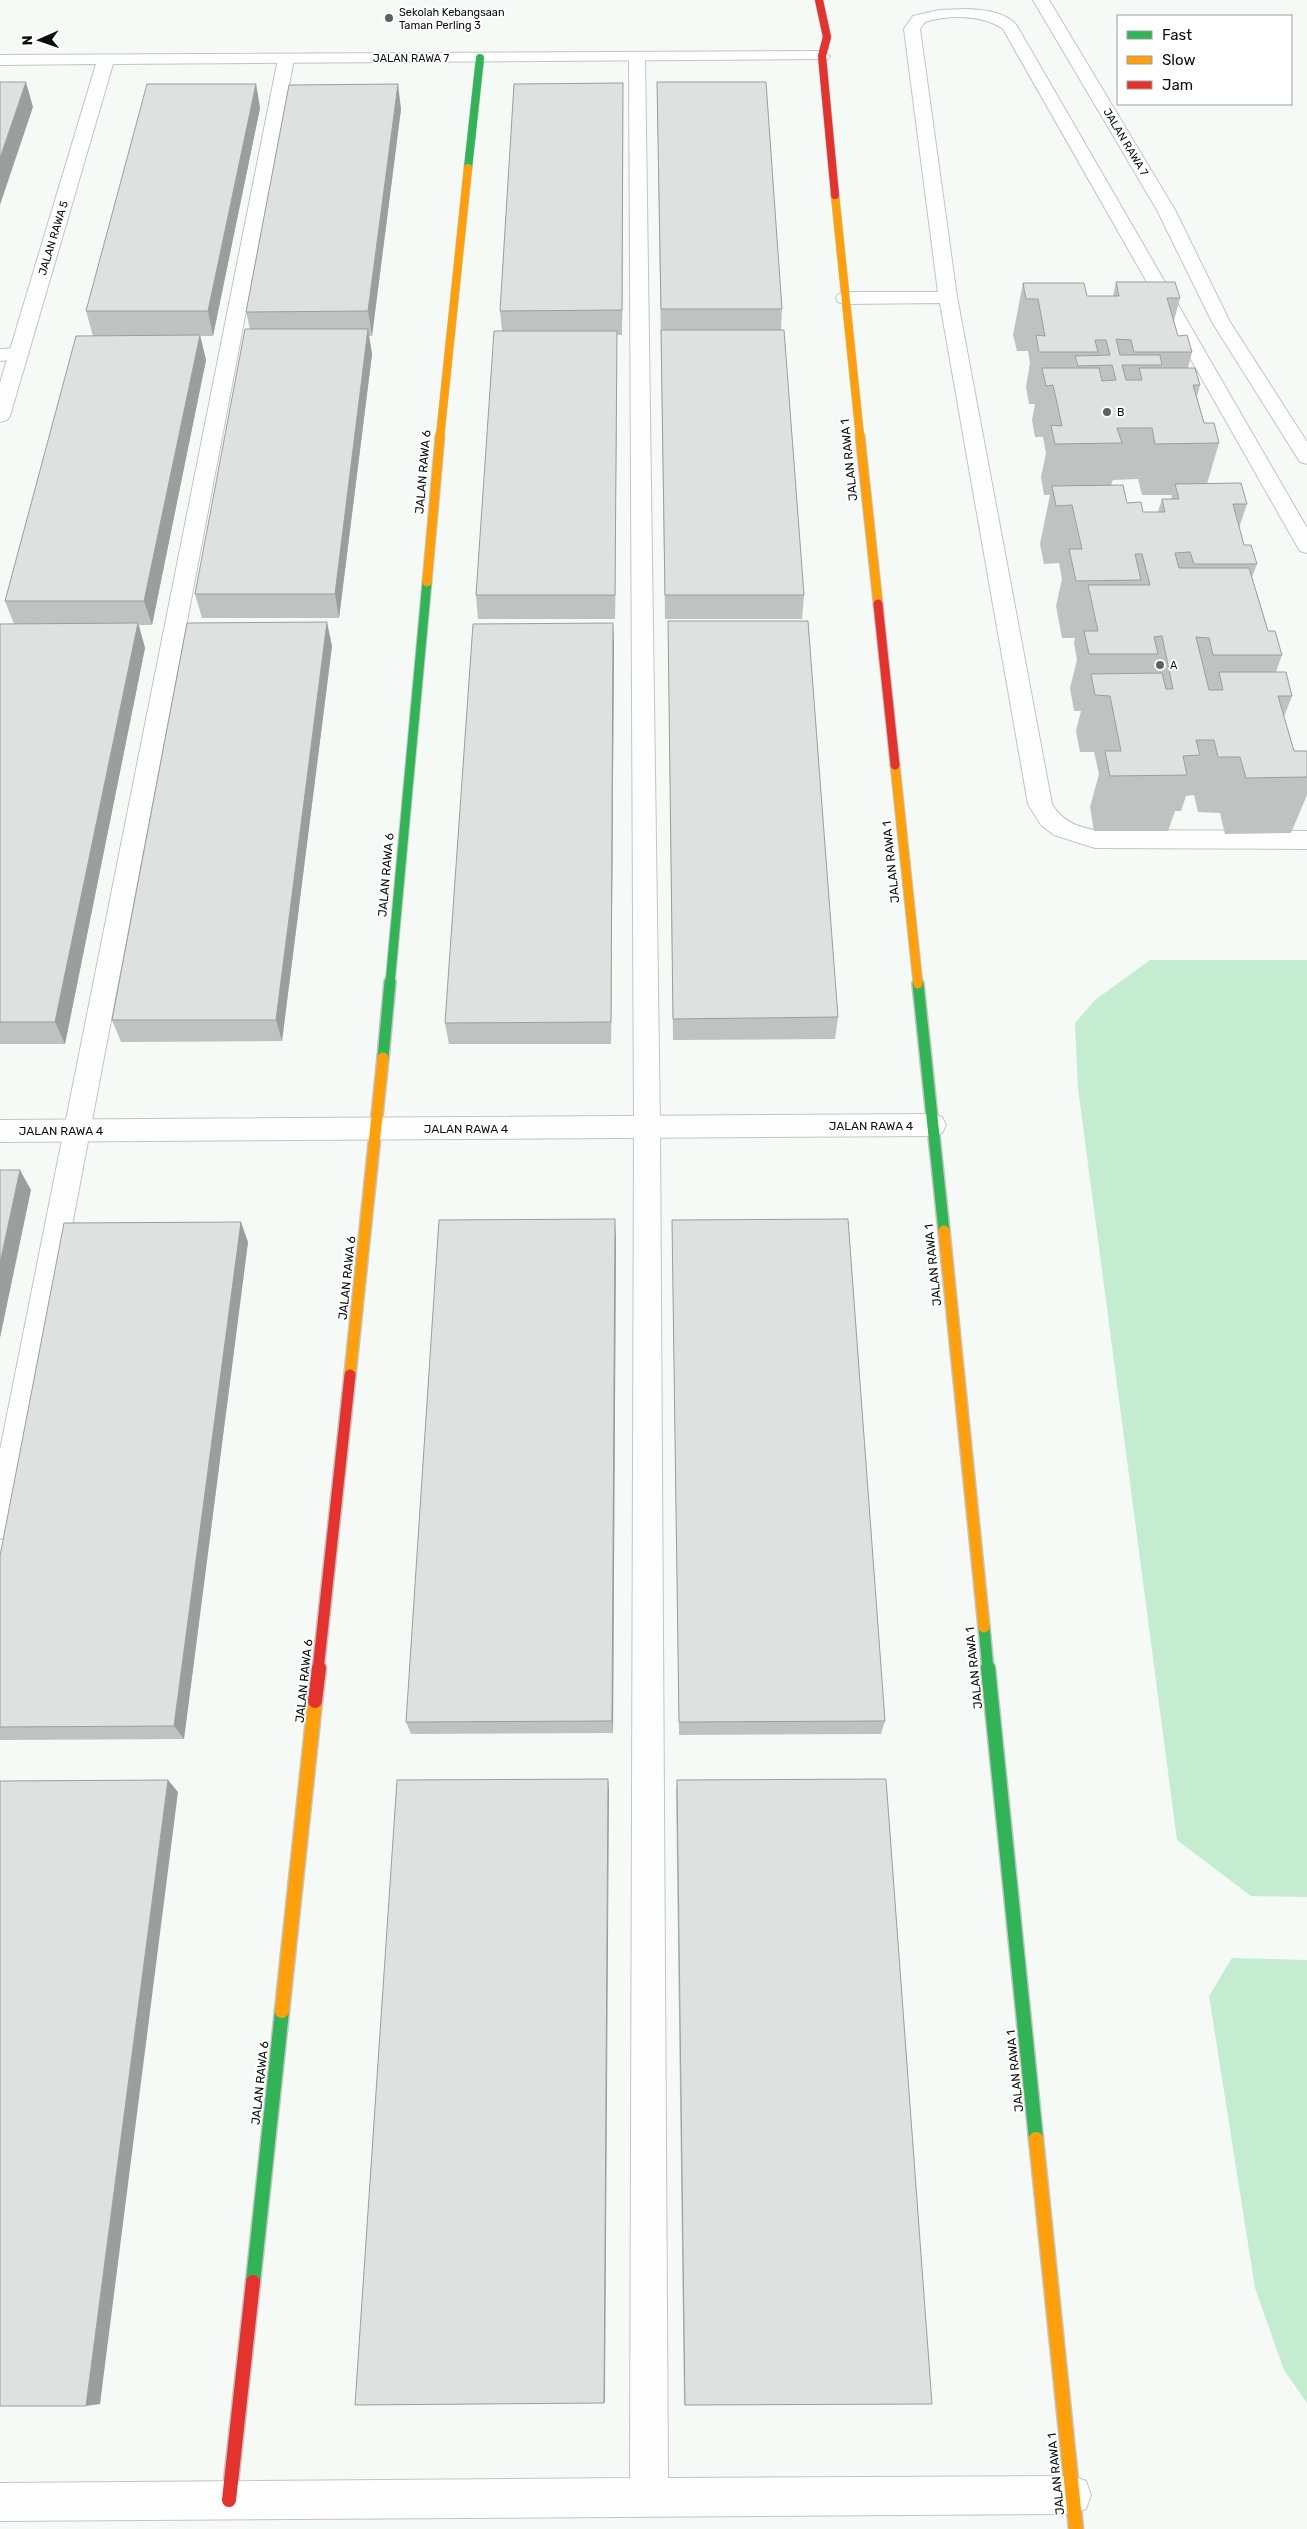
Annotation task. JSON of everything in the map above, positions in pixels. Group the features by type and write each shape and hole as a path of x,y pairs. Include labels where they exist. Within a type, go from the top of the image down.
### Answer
{"street":[{"name":"JALAN RAWA 1","path":"819,0 827,37 822,56 845,298 933,1125 1074,2512"},
{"name":"JALAN RAWA 7","path":"1041,0 1166,210 1221,322 1307,458"},
{"path":"1307,546 1009,26 998,18 989,16 926,16 914,24 912,29 948,298 1038,794 1046,817 1067,832 1095,839 1307,840"},
{"name":"JALAN RAWA 7","path":"0,60 822,56"},
{"path":"637,57 647,1127 649,2497"},
{"name":"JALAN RAWA 6","path":"229,2500 378,1129 448,345 480,58"},
{"path":"0,1524 286,59"},
{"name":"JALAN RAWA 5","path":"0,416 9,354 106,60"},
{"path":"845,298 948,298"},
{"name":"JALAN RAWA 4","path":"0,1131 933,1125"},
{"path":"0,2502 649,2497 1074,2512"}],"shaded area":[{"path":"1150,960 1307,960 1307,1897 1251,1896 1177,1840 1078,1088 1075,1023 1095,1000"},
{"path":"1232,1958 1307,1960 1307,2403 1284,2370 1255,2288 1209,1996"}],"building":[{"path":"0,82 26,82 0,158"},
{"path":"657,82 766,82 782,309 661,309"},
{"path":"623,83 622,310 500,311 514,84"},
{"path":"147,84 256,84 208,311 86,311"},
{"path":"398,84 368,311 246,312 289,85"},
{"path":"1116,282 1175,282 1180,298 1167,298 1178,336 1187,335 1192,352 1134,352 1131,340 1116,339 1120,355 1160,355 1162,365 1122,365 1126,380 1142,380 1139,368 1195,368 1200,385 1193,385 1204,423 1214,423 1219,443 1155,444 1152,428 1117,428 1122,443 1055,444 1051,425 1062,426 1053,385 1046,386 1042,368 1099,368 1102,381 1116,380 1112,365 1078,366 1075,356 1110,355 1106,340 1095,340 1098,352 1039,352 1036,335 1045,336 1038,299 1026,299 1023,283 1084,283 1087,296 1119,296"},
{"path":"245,329 368,329 335,594 195,594"},
{"path":"661,330 784,330 804,595 665,595"},
{"path":"494,331 617,331 615,595 476,595"},
{"path":"200,335 144,601 5,601 76,336"},
{"path":"1241,483 1247,504 1233,504 1244,545 1251,545 1257,564 1194,564 1190,552 1175,553 1179,568 1249,568 1268,631 1275,631 1282,655 1213,655 1209,638 1196,637 1209,690 1223,690 1219,672 1286,672 1292,696 1278,696 1294,751 1307,751 1307,777 1246,778 1240,757 1218,757 1214,740 1196,740 1200,755 1183,756 1187,775 1110,776 1105,751 1121,751 1110,696 1095,695 1091,674 1162,673 1166,689 1173,689 1162,636 1154,637 1158,654 1089,654 1084,631 1098,631 1088,585 1150,585 1142,554 1135,554 1141,580 1076,581 1069,549 1082,549 1072,505 1056,506 1052,486 1123,485 1127,503 1141,502 1143,512 1165,512 1162,499 1179,499 1175,484"},
{"path":"668,621 808,621 838,1017 673,1019"},
{"path":"327,622 276,1020 112,1020 187,623"},
{"path":"138,623 55,1022 0,1022 0,624"},
{"path":"613,623 611,1022 445,1023 473,624"},
{"path":"0,1170 20,1170 0,1263"},
{"path":"615,1219 612,1721 406,1722 439,1220"},
{"path":"848,1219 885,1721 679,1722 672,1220"},
{"path":"241,1222 174,1726 0,1727 0,1556 64,1223"},
{"path":"608,1779 604,2403 355,2405 397,1780"},
{"path":"886,1779 932,2404 685,2405 677,1780"},
{"path":"168,1780 86,2406 0,2406 0,1781"}],"traffic: fast":[{"path":"468,168 480,58"},
{"path":"383,1058 427,582"},
{"path":"918,984 944,1231"},
{"path":"984,1627 1036,2139"},
{"path":"253,2282 282,2011"}],"traffic: slow":[{"path":"427,582 448,345 468,168"},
{"path":"835,195 878,604"},
{"path":"895,765 918,984"},
{"path":"350,1375 383,1058"},
{"path":"944,1231 984,1627"},
{"path":"282,2011 315,1701"},
{"path":"1036,2139 1076,2529"}],"traffic: jam":[{"path":"819,0 827,37 822,56 835,195"},
{"path":"878,604 895,765"},
{"path":"315,1701 350,1375"},
{"path":"229,2500 253,2282"}],"place":[{"name":"Sekolah Kebangsaan Taman Perling 3","path":"389,18"},
{"name":"B","path":"1107,412"},
{"name":"A","path":"1160,665"}]}
